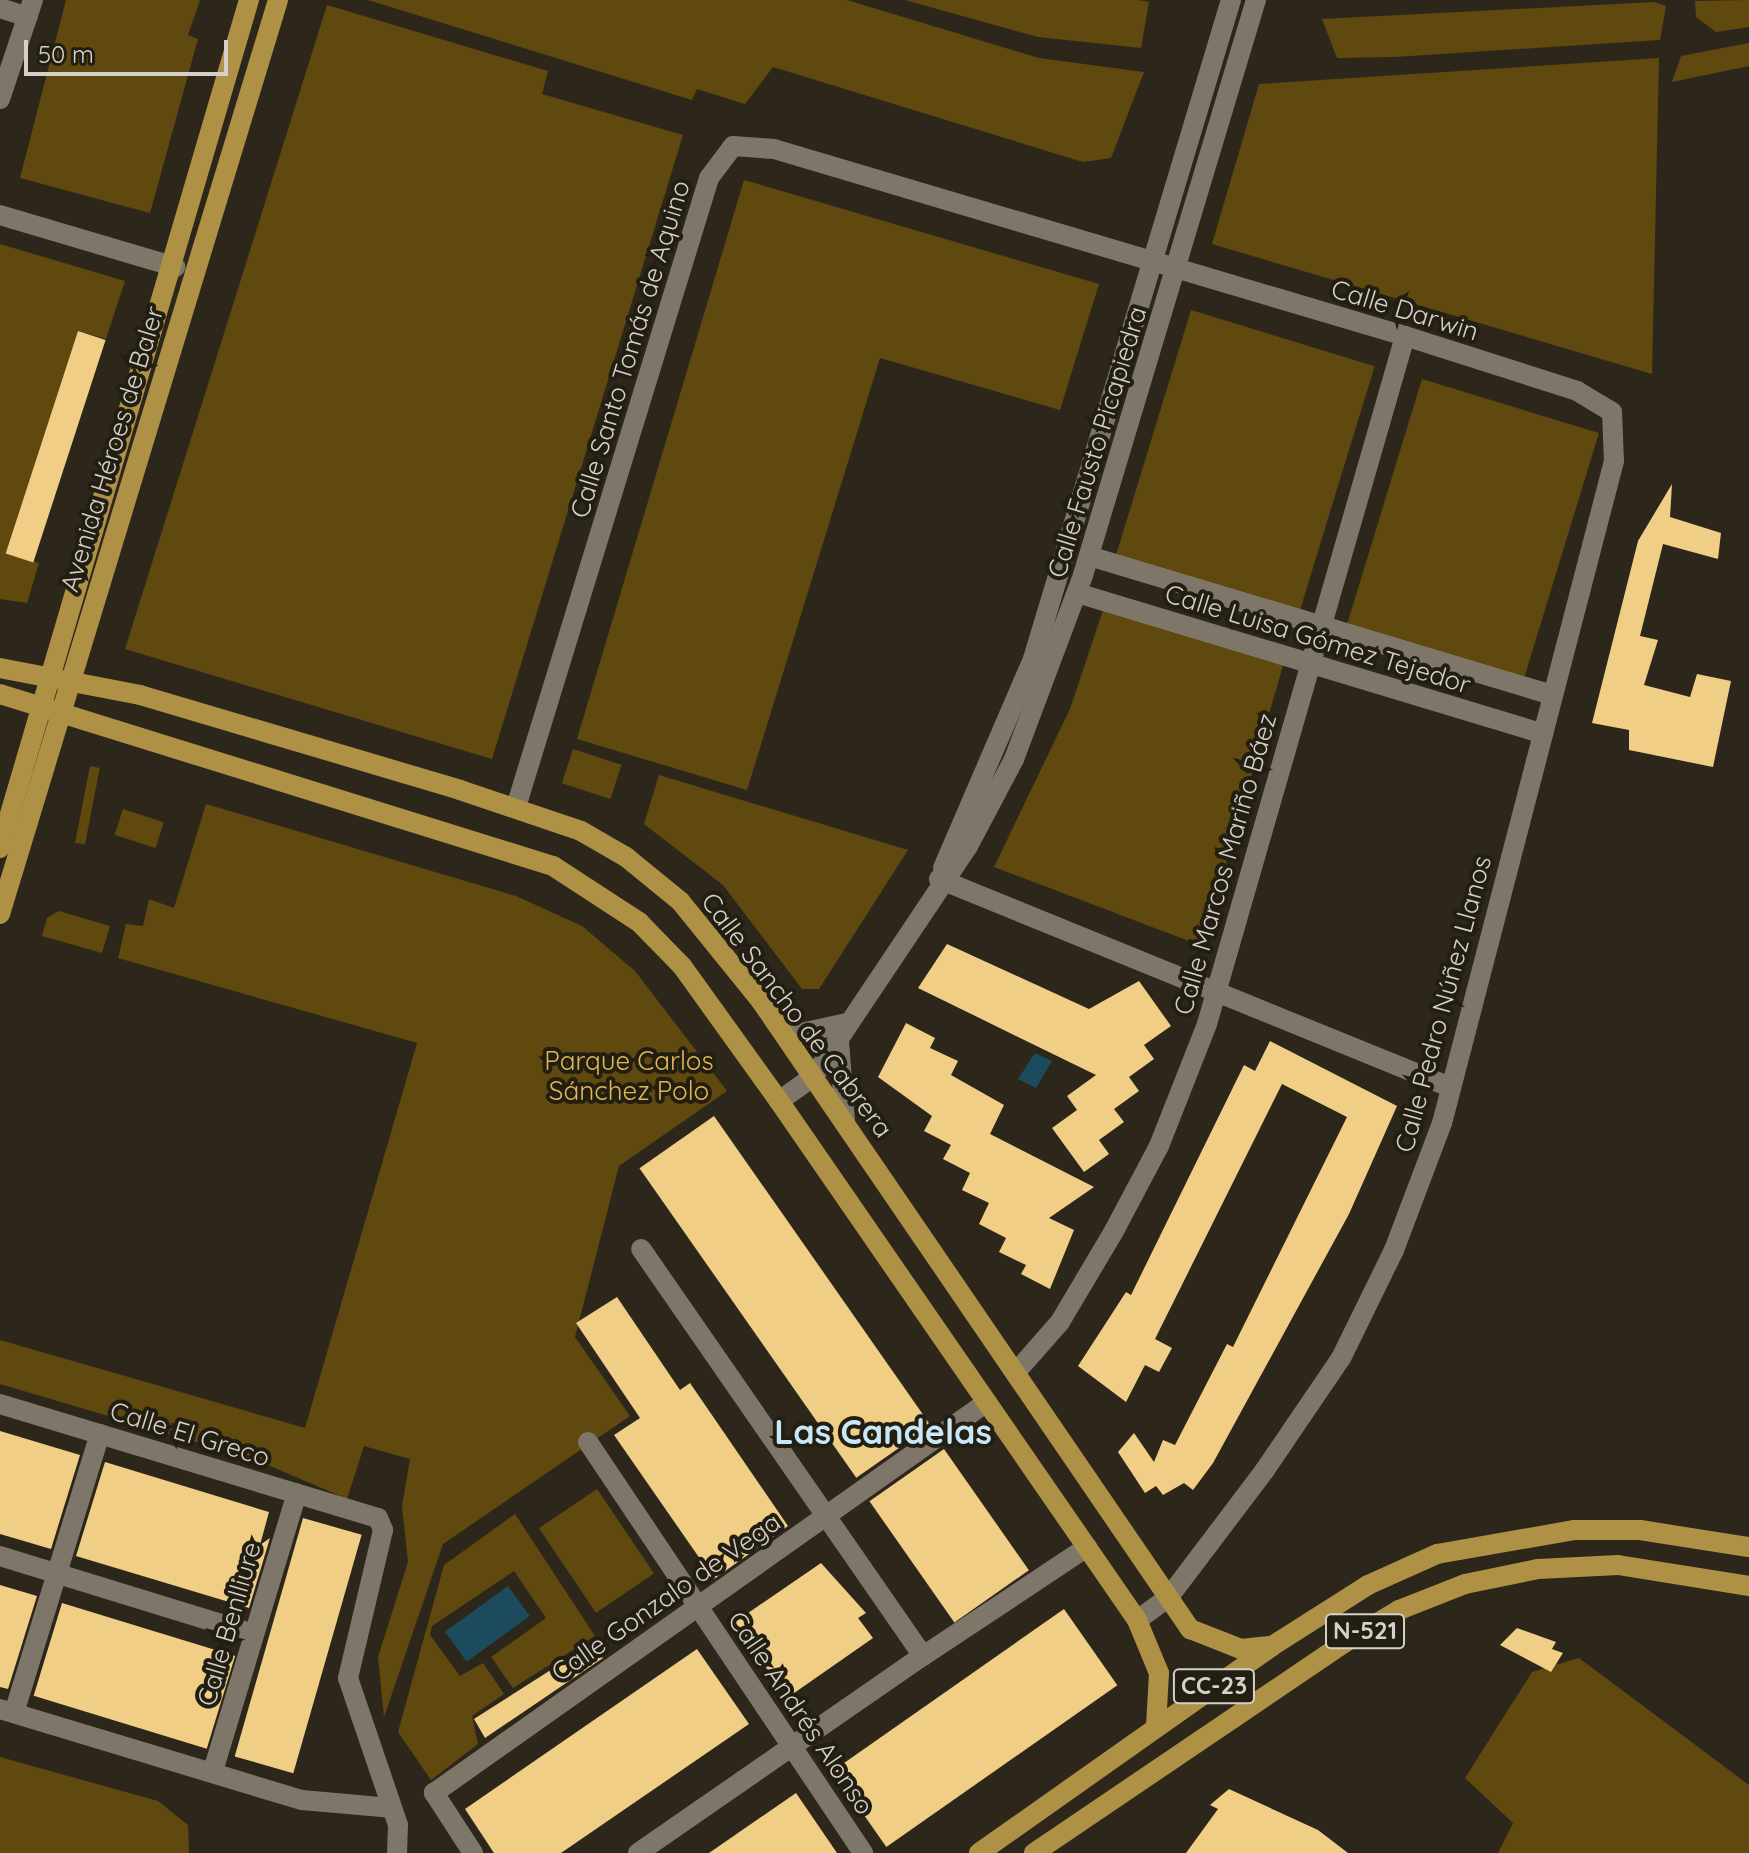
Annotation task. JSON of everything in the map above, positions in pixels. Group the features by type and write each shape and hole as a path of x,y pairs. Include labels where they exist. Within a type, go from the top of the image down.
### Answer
{"main road":[{"name":"Avenida Héroes de Baler","path":"61,678 249,0"},
{"name":"Avenida Héroes de Baler","path":"0,914 61,678 278,0"},
{"name":"Calle Sancho de Cabrera","path":"0,668 61,678 516,807 593,837 680,901 780,1028 845,1120 1190,1629 1215,1643 1272,1646"},
{"path":"0,694 553,866 639,922 682,966 779,1101 1137,1620 1159,1673 1156,1727 979,1853"},
{"name":"Avenida Héroes de Baler","path":"0,848 51,711"},
{"name":"N-521","path":"1272,1646 1368,1585 1437,1554 1505,1539 1640,1530 1749,1547"},
{"name":"N-521","path":"1034,1853 1344,1643 1399,1610 1465,1584 1538,1569 1618,1565 1749,1586"},
{"name":"CC-23","path":"1156,1727 1272,1646"}],"street":[{"name":"Calle Fausto Picapiedra","path":"939,879 1033,659 1231,0"},
{"name":"Calle Fausto Picapiedra","path":"779,1101 814,1076 939,879 968,846 1014,759 1089,556 1178,269 1256,0"},
{"path":"0,8 31,8 0,99"},
{"name":"Calle Santo Tomás de Aquino","path":"516,807 709,178 733,146 774,149 1154,262"},
{"path":"0,215 175,267"},
{"name":"Calle Darwin","path":"1154,262 1405,336 1577,391 1612,412"},
{"name":"Calle Marcos Mariño Báez","path":"1017,1371 1060,1322 1159,1146 1217,991 1405,336"},
{"name":"Calle Pedro Núñez Llanos","path":"1169,1597 1341,1358 1394,1250 1450,1087 1543,734 1614,461 1612,412"},
{"name":"Calle Luisa Gómez Tejedor","path":"1089,556 1553,695"},
{"name":"Calle Luisa Gómez Tejedor","path":"1077,593 1543,734"},
{"path":"939,879 1450,1087"},
{"path":"780,1028 801,1033 843,1030 845,1120"},
{"path":"641,1249 923,1656"},
{"name":"Calle Gonzalo de Vega","path":"473,1853 434,1793 987,1402"},
{"name":"Calle El Greco","path":"0,1404 297,1493 366,1510 383,1530 350,1647 350,1699 391,1808"},
{"path":"100,1434 7,1711 302,1800 391,1808 397,1853"},
{"name":"Calle Andrés Alonso","path":"588,1442 863,1853"},
{"name":"Calle Benlliure","path":"213,1771 297,1493"},
{"path":"638,1853 1087,1547"},
{"path":"0,1556 253,1634"},
{"path":"1137,1620 1169,1597"}],"green space":[{"path":"66,0 200,0 188,35 198,39 150,213 20,178"},
{"path":"368,0 847,0 1039,58 1144,72 1111,158 1083,162 773,67 745,104 697,89 692,100"},
{"path":"905,0 1149,2 1141,48 1038,37"},
{"path":"1749,0 1749,27 1716,32 1696,17 1695,1"},
{"path":"1655,2 1666,6 1660,40 1395,57 1337,58 1322,19"},
{"path":"327,5 548,71 542,94 683,135 492,759 125,649"},
{"path":"1749,43 1749,66 1672,82 1681,56"},
{"path":"1659,58 1652,374 1212,244 1259,84"},
{"path":"744,180 1099,284 1060,410 880,358 747,790 577,739"},
{"path":"0,244 125,281 106,339 78,331 12,555 39,563 27,603 0,599"},
{"path":"1191,310 1375,366 1298,616 1115,560"},
{"path":"1422,379 1599,433 1523,682 1346,628"},
{"path":"1104,607 1284,662 1202,946 994,867 1070,709"},
{"path":"573,749 622,765 610,799 562,783"},
{"path":"90,766 100,768 85,844 75,843"},
{"path":"659,775 908,850 819,989 802,989 723,885 644,824"},
{"name":"Parque Carlos Sánchez Polo","path":"206,804 516,896 582,926 635,971 727,1091 619,1166 575,1337 630,1416 443,1544 384,1717 378,1657 408,1562 402,1506 410,1459 364,1446 347,1499 254,1459 0,1384 0,1340 305,1428 417,1043 118,958 126,924 143,926 149,899 174,908"},
{"path":"123,809 164,822 156,848 115,835"},
{"path":"59,911 110,926 102,953 42,936 47,918"},
{"path":"597,1489 654,1574 596,1613 539,1528"},
{"path":"515,1514 595,1636 513,1688 491,1657 546,1618 514,1571 432,1626 430,1635 460,1676 483,1663 504,1694 472,1716 478,1744 431,1780 398,1732 444,1565"},
{"path":"1579,1658 1749,1785 1749,1853 1498,1853 1513,1823 1465,1778 1532,1672"},
{"path":"0,1757 158,1801 188,1825 189,1853 0,1853"}],"water":[{"path":"1035,1053 1052,1061 1036,1088 1018,1079"},
{"path":"508,1586 530,1616 467,1662 445,1632"}],"building":[{"path":"78,331 106,340 33,563 6,554"},
{"path":"1672,484 1670,517 1721,533 1718,559 1663,544 1640,636 1658,640 1644,685 1690,697 1697,674 1731,681 1713,767 1629,750 1629,730 1592,723 1638,541"},
{"path":"947,944 1089,1009 1139,981 1171,1026 1144,1045 1154,1059 1129,1077 1139,1091 1114,1109 1124,1122 1099,1140 1109,1154 1084,1172 1052,1128 1077,1110 1067,1096 1096,1075 918,988"},
{"path":"906,1023 935,1038 930,1048 958,1061 951,1075 1004,1105 990,1134 1094,1187 1049,1218 1074,1230 1050,1289 1021,1274 1026,1265 999,1252 1006,1238 979,1224 989,1203 962,1190 970,1173 943,1159 951,1145 924,1131 932,1116 878,1077"},
{"path":"1270,1041 1397,1106 1349,1214 1213,1463 1193,1490 1184,1483 1163,1495 1156,1486 1145,1493 1118,1452 1134,1433 1154,1462 1163,1440 1175,1445 1227,1344 1233,1347 1347,1117 1282,1084 1155,1339 1172,1348 1159,1372 1145,1365 1126,1402 1078,1366 1126,1292 1131,1295 1244,1065 1255,1071"},
{"path":"714,1116 931,1426 856,1478 639,1168"},
{"path":"617,1297 680,1390 690,1383 788,1526 714,1579 614,1435 640,1418 576,1323"},
{"path":"0,1431 80,1455 51,1549 0,1534"},
{"path":"944,1449 1029,1570 954,1622 869,1501"},
{"path":"105,1462 269,1512 260,1545 270,1538 249,1608 76,1556"},
{"path":"303,1518 362,1535 293,1773 235,1756"},
{"path":"821,1563 866,1613 858,1618 873,1638 787,1698 735,1622"},
{"path":"0,1585 37,1596 8,1689 0,1687"},
{"path":"62,1603 235,1656 207,1749 34,1696"},
{"path":"1064,1609 1117,1685 886,1847 833,1771"},
{"path":"1517,1628 1556,1642 1552,1649 1563,1653 1551,1672 1500,1645"},
{"path":"593,1643 603,1658 485,1738 474,1719"},
{"path":"697,1649 749,1724 561,1853 494,1853 465,1809"},
{"path":"1229,1789 1318,1830 1348,1853 1186,1853 1218,1809 1210,1805"},
{"path":"796,1793 837,1853 709,1853"}],"district":[{"name":"Las Candelas","path":"883,1432"}]}
